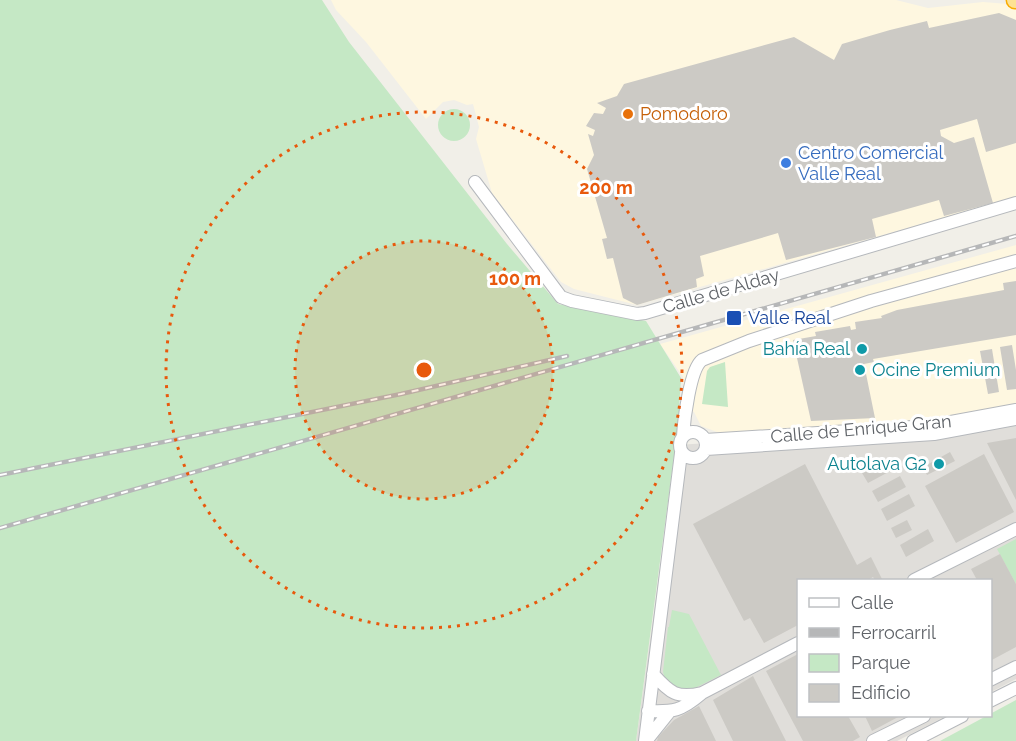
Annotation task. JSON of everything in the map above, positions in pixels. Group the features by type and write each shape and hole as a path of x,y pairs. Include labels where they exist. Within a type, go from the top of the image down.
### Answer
{"street":[{"name":"Calle de Alday","path":"475,182 561,297 637,314 671,306 1016,203"},
{"path":"687,456 700,456 688,408 692,375 697,364 706,358 766,335 871,301 1016,261"},
{"name":"Calle de Enrique Gran","path":"697,440 929,426 1016,410"},
{"name":"Calle de Enrique Gran","path":"697,440 934,434 1016,419"},
{"path":"687,456 679,444 697,440"},
{"path":"646,741 678,481 687,456"},
{"path":"923,578 1016,529"},
{"path":"649,706 670,711 679,710 702,693 797,644"},
{"path":"992,679 1016,666"},
{"path":"653,674 666,688 685,696"},
{"path":"992,700 1016,688"},
{"path":"649,706 702,693"},
{"path":"646,741 670,711"},
{"path":"873,741 922,717"},
{"path":"913,741 960,717"}],"shaded area":[{"path":"331,0 896,0 928,8 983,2 1008,4 1016,7 1016,197 637,305 574,289 561,282 492,193 476,139 479,127 473,104 467,105 454,100 443,102 426,119 366,42 336,10"},
{"path":"1016,245 1016,409 930,425 809,432 717,432 701,426 694,412 683,409 683,377 660,344"},
{"path":"1016,409 1016,679 992,691 992,579 797,579 797,717 944,717 897,741 636,741 677,445 865,433"}],"green space":[{"path":"0,0 322,0 349,42 507,244 558,304 646,321 681,378 679,409 683,409 677,434 636,741 0,741"},
{"path":"454,109 465,114 470,125 465,136 454,141 443,136 438,125 443,114"},
{"path":"725,362 728,407 702,404 707,371 710,367"},
{"path":"1016,539 1016,584 997,549"},
{"path":"672,610 689,614 721,675 693,689 677,689 665,679 663,672"},
{"path":"1016,700 1016,741 940,741 984,717 992,717 992,713"}],"building":[{"name":"Centro Comercial Valle Real","path":"999,13 1016,20 1016,143 986,152 977,119 940,130 941,136 954,143 974,137 993,203 944,216 939,200 872,219 876,237 786,260 778,233 700,256 704,276 696,279 697,287 637,305 623,298 613,258 607,259 602,239 607,238 587,169 594,155 588,134 593,136 595,130 586,126 594,113 603,114 606,108 597,103 617,96 624,84 794,37 834,60 842,44 890,30 927,21 929,28"},
{"name":"Bahía Real","path":"1016,281 1016,335 873,359 874,362 864,364 875,418 811,421 793,340 816,336 815,332 850,326 851,330 856,329 855,322 882,318 881,316 897,310 1004,290 1003,283"},
{"path":"1012,345 1016,389 1007,390 1000,347"},
{"path":"992,349 999,392 988,394 980,351"},
{"path":"1016,438 1016,500 987,443"},
{"name":"Autolava G2","path":"950,452 955,461 927,475 923,467"},
{"path":"984,454 1014,512 956,543 925,486"},
{"path":"890,458 896,468 868,483 862,473"},
{"path":"805,464 857,565 871,557 882,579 873,577 870,579 797,579 797,626 764,643 750,618 744,621 693,524"},
{"path":"900,476 906,487 878,502 872,491"},
{"path":"909,494 915,506 887,521 881,509"},
{"path":"907,520 912,530 896,538 891,528"},
{"path":"928,529 934,541 906,557 900,545"},
{"path":"1000,554 1016,584 1016,647 992,660 992,579 976,579 971,569"},
{"path":"797,655 797,717 849,717 860,737 853,741 803,741 766,671"},
{"path":"753,676 786,741 733,741 713,700"},
{"path":"699,706 716,741 657,741 674,720"},
{"path":"865,717 898,717 872,731"}],"railway":[{"path":"0,528 1016,236"},
{"path":"0,475 401,394 567,356"}],"place":[{"name":"Pomodoro","path":"628,114"},
{"name":"Centro Comercial Valle Real","path":"786,163"},
{"name":"Valle Real","path":"734,318"},
{"name":"Bahía Real","path":"862,349"},
{"name":"Ocine Premium","path":"860,370"},
{"name":"Autolava G2","path":"939,464"}]}
